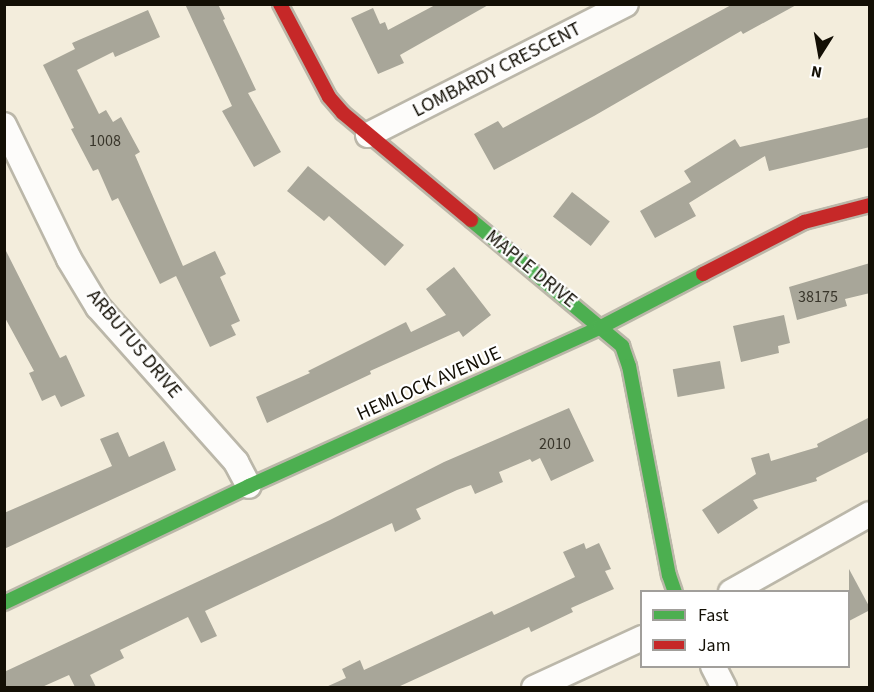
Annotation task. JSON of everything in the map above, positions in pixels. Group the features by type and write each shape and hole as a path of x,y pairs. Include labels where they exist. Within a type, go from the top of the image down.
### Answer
{"street":[{"name":"MAPLE DRIVE","path":"279,4 329,98 368,135 602,327 622,346 629,366 675,590"},
{"name":"LOMBARDY CRESCENT","path":"368,135 626,4"},
{"name":"ARBUTUS DRIVE","path":"4,125 69,259 98,307 236,462 249,486"},
{"name":"HEMLOCK AVENUE","path":"4,603 249,486 602,327 804,222 870,205"},
{"path":"733,590 870,514"},
{"path":"534,687 640,639"},
{"path":"714,668 724,687"}],"building":[{"path":"185,4 218,4 225,19 223,20 256,90 248,93 281,152 254,167 222,111 232,106"},
{"path":"437,4 490,4 400,55 404,63 378,74 351,18 373,8 380,24 385,22 388,30"},
{"path":"733,4 798,4 743,34 741,31 594,116 494,170 474,134 498,121 503,128"},
{"path":"148,10 160,37 115,57 113,52 77,70 99,114 106,110 113,122 121,117 140,152 135,155 183,266 215,251 226,274 220,277 240,321 231,325 236,335 210,347 176,276 160,284 118,198 112,201 98,169 93,171 71,129 74,128 43,65 75,49 72,43"},
{"path":"870,117 870,147 769,171 765,156 689,203 696,216 655,238 640,211 691,182 684,171 735,139 740,147"},
{"path":"308,166 404,245 385,266 329,216 324,221 287,191"},
{"path":"572,192 610,222 591,246 553,216"},
{"path":"4,247 60,358 66,355 85,396 61,407 55,395 42,401 29,373 34,371 4,316"},
{"path":"870,263 870,293 845,299 847,306 797,320 789,287"},
{"path":"454,267 491,315 463,337 459,331 370,371 371,374 267,423 256,397 310,373 308,371 406,322 411,332 446,315 426,289"},
{"path":"784,315 790,343 778,346 779,353 741,362 733,326"},
{"path":"720,361 725,389 678,397 673,369"},
{"path":"569,408 594,461 551,481 540,458 532,462 530,459 499,472 503,482 475,494 471,485 457,490 416,509 421,519 395,532 392,523 205,611 217,636 201,643 188,617 120,650 124,658 90,675 96,687 75,687 69,675 42,687 4,687 4,672 330,520 444,462"},
{"path":"870,417 870,451 816,478 817,481 753,500 758,508 718,534 702,510 756,474 751,458 769,453 771,461 818,447 817,444"},
{"path":"118,432 129,457 164,441 176,470 4,549 4,513 112,466 100,439"},
{"path":"584,543 586,549 599,543 611,569 605,571 614,589 571,608 573,612 531,632 529,627 398,687 326,687 346,678 342,669 360,660 364,670 492,611 494,615 575,577 563,552"},
{"path":"849,569 870,608 850,620 850,590"}],"traffic: fast":[{"path":"471,220 622,346 629,366 669,575 674,590"},
{"path":"4,603 249,486 601,327 703,274"}],"traffic: jam":[{"path":"280,4 329,97 343,113 471,220"},
{"path":"703,274 804,222 870,205"}]}
